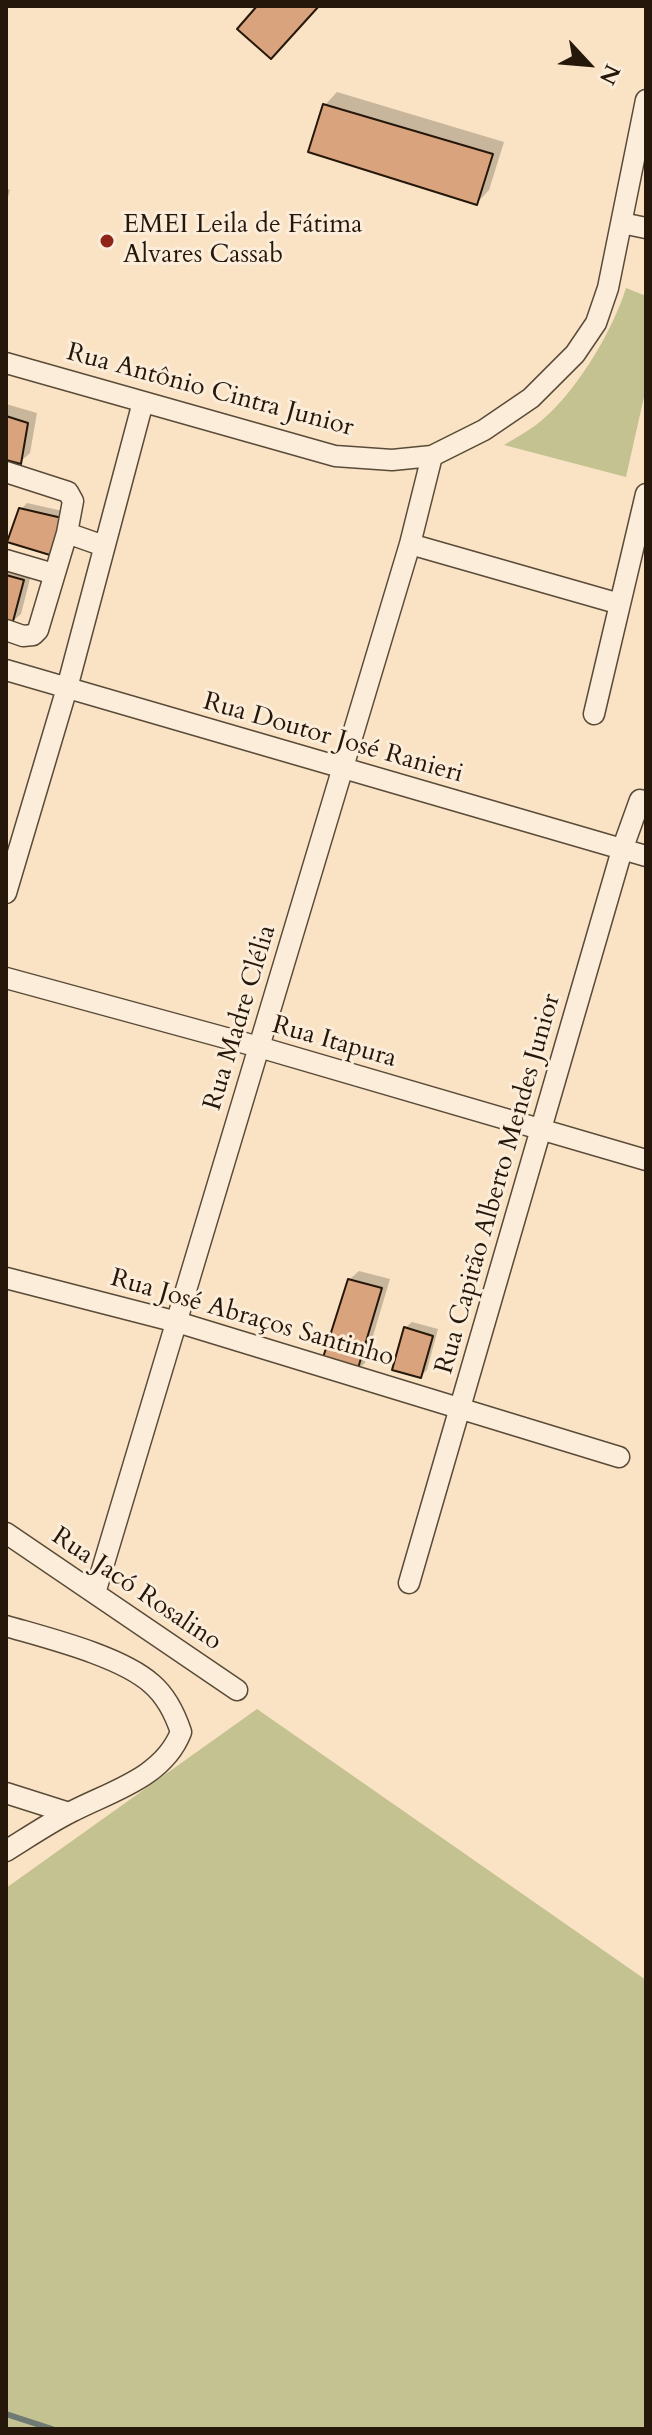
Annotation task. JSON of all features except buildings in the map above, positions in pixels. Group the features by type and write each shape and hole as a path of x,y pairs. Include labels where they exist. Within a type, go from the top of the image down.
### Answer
{"street":[{"name":"Rua Antônio Cintra Junior","path":"6,363 335,456 392,460 432,456 484,430 531,398 575,354 596,323 608,288 646,100"},
{"path":"622,223 646,228"},
{"path":"6,893 67,688 143,402"},
{"name":"Rua Madre Clélia","path":"95,1593 410,544 432,456"},
{"path":"6,472 68,492 73,501 67,533 38,630 33,635 23,636 6,630"},
{"path":"594,714 646,494"},
{"path":"67,533 104,546"},
{"path":"410,544 620,604"},
{"path":"6,560 54,574"},
{"name":"Rua Doutor José Ranieri","path":"6,670 646,856"},
{"name":"Rua Capitão Alberto Mendes Junior","path":"409,1583 622,850 640,800"},
{"name":"Rua Itapura","path":"6,978 259,1047 646,1160"},
{"name":"Rua José Abraços Santinho","path":"6,1278 177,1322 619,1457"},
{"name":"Rua Jacó Rosalino","path":"6,1533 237,1690"},
{"path":"6,1626 55,1640 140,1675 164,1696 181,1732 176,1745 156,1767 135,1782 69,1813 6,1851"},
{"path":"6,1793 69,1813"}],"shaded area":[{"path":"626,288 646,296 646,388 626,477 504,445 536,425 564,398 601,343"},
{"path":"257,1709 646,1980 646,2429 6,2429 6,1888"}],"waterway":[{"path":"6,2414 52,2429"}],"place":[{"name":"EMEI Leila de Fátima Alvares Cassab","path":"107,241"}]}
